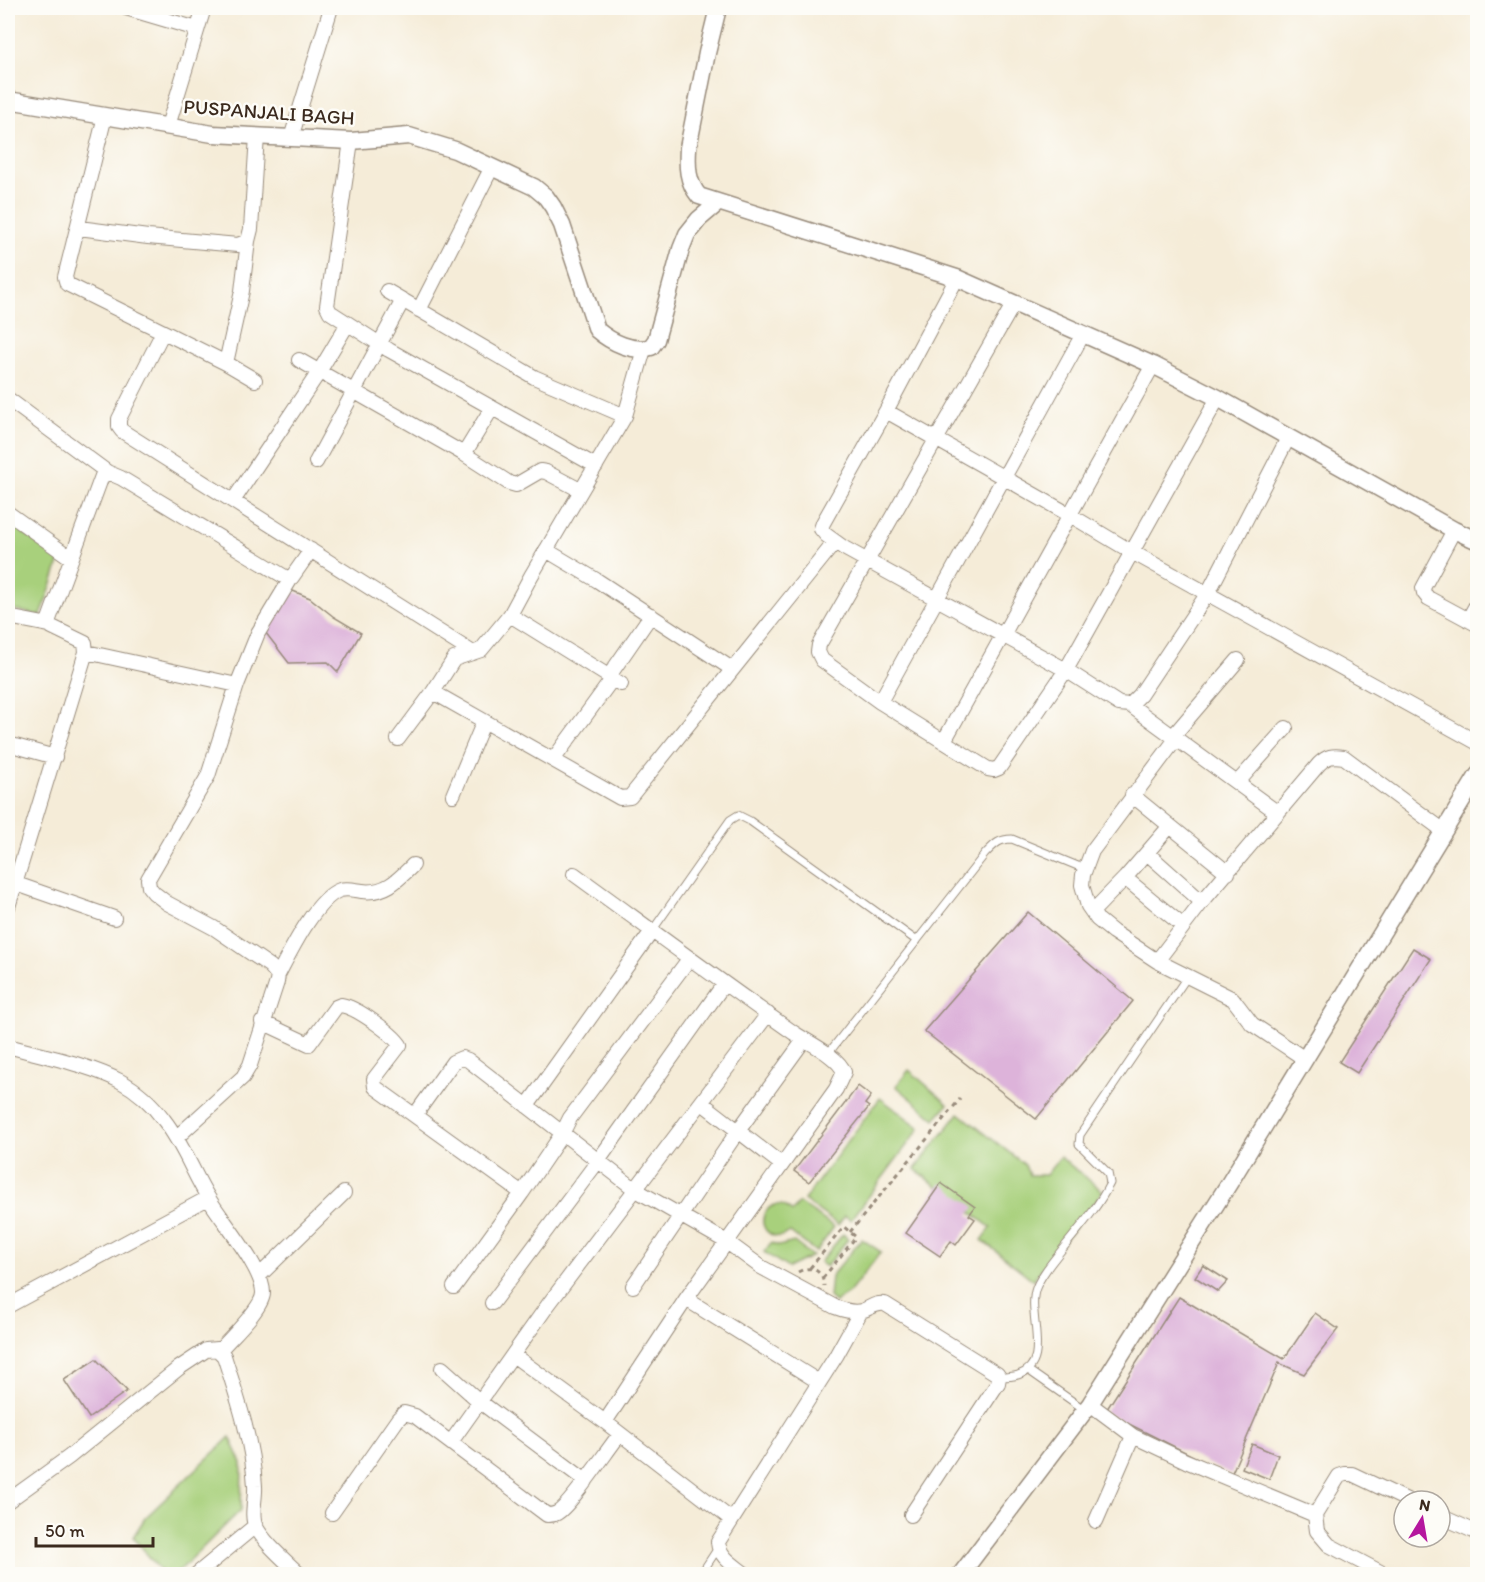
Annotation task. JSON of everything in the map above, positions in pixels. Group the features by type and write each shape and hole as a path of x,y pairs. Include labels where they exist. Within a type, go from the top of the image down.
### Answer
{"street":[{"path":"126,8 197,29"},
{"path":"168,126 204,8"},
{"path":"291,138 332,8"},
{"path":"718,8 706,53 687,160 690,181 699,196 957,278 1014,303 1153,365 1218,398 1454,530 1478,541"},
{"name":"PUSPANJALI BAGH","path":"8,100 213,134 351,141 409,136 455,150 534,187 546,197 554,207 571,251 597,330 625,345 638,350 644,349"},
{"path":"105,116 65,277 67,284 226,363 255,380"},
{"path":"226,363 242,291 251,229 257,136"},
{"path":"351,141 327,306 330,312 379,344 596,466"},
{"path":"419,310 492,166"},
{"path":"398,739 454,659 473,654 487,645 510,615 580,490 625,416 644,349 651,347 656,340 687,234 699,219 718,203"},
{"path":"79,228 238,245 248,241"},
{"path":"957,278 821,526 822,532 835,542 1066,670 1119,704 1130,705 1278,813"},
{"path":"387,291 534,377 625,416"},
{"path":"316,462 403,300"},
{"path":"1014,303 819,645 818,652 822,660 880,702 988,769 996,770 1066,670 1218,398"},
{"path":"233,501 319,372 347,325"},
{"path":"163,332 119,419 119,427 129,436 473,654"},
{"path":"880,702 1083,334"},
{"path":"299,360 513,484 520,484 540,471 580,490"},
{"path":"944,741 1153,365"},
{"path":"8,399 106,472 121,478 290,580"},
{"path":"464,454 492,408"},
{"path":"886,411 1132,552 1478,743"},
{"path":"1130,705 1140,695 1208,593 1288,438"},
{"path":"49,625 98,481 106,472"},
{"path":"8,513 71,558"},
{"path":"1454,530 1424,588 1424,593 1472,623 1478,602"},
{"path":"433,692 620,798 630,797 835,542"},
{"path":"278,975 270,966 214,928 160,898 148,884 152,871 208,776 237,685 258,633 311,550"},
{"path":"546,550 651,615 732,669"},
{"path":"510,615 614,679"},
{"path":"553,760 614,679 651,615"},
{"path":"8,617 49,625 85,643 86,652 55,757 11,882 8,907"},
{"path":"86,652 237,685"},
{"path":"1238,660 1175,737 1092,851 1082,885 1092,912 1113,932 1156,961 1233,999 1252,1024 1305,1059"},
{"path":"453,795 484,721"},
{"path":"1237,783 1286,728"},
{"path":"8,744 55,757"},
{"path":"1156,961 1202,902 1318,764 1328,757 1336,755 1344,757 1444,831"},
{"path":"961,1575 1088,1407 1305,1059 1478,775"},
{"path":"1132,795 1228,873"},
{"path":"1092,912 1170,826"},
{"path":"1147,853 1202,902"},
{"path":"177,1137 243,1077 250,1065 278,975 308,921 336,892 345,889 372,893 380,891 403,875 412,865"},
{"path":"574,874 689,959 840,1064 844,1072 686,1299 605,1422"},
{"path":"1125,878 1183,926"},
{"path":"11,882 114,918"},
{"path":"527,1106 652,931"},
{"path":"454,1287 522,1193 562,1134 570,1118 689,959"},
{"path":"492,1303 598,1161 724,984"},
{"path":"262,1022 309,1044 336,1007 341,1005 350,1007 386,1031 399,1043 400,1048 374,1079 374,1084 522,1193"},
{"path":"451,1442 548,1305 768,1014"},
{"path":"633,1286 738,1131 804,1040"},
{"path":"8,1046 96,1071 120,1081 156,1110 177,1137 208,1198 259,1276 263,1291 257,1308 220,1350"},
{"path":"416,1115 453,1062 462,1058 468,1060 636,1190 727,1242 761,1267 845,1311 861,1311 878,1303 885,1304 994,1371 999,1377 998,1383 911,1515"},
{"path":"702,1103 781,1164"},
{"path":"259,1276 344,1193"},
{"path":"8,1306 208,1198"},
{"path":"686,1299 819,1382"},
{"path":"745,1575 723,1556 718,1548 718,1542 836,1356 861,1311"},
{"path":"10,1494 123,1413 198,1355 213,1349 220,1350 233,1384 248,1443 255,1484 253,1518 255,1526 299,1575"},
{"path":"513,1355 605,1422 732,1520"},
{"path":"442,1368 479,1401 586,1480"},
{"path":"1088,1407 1133,1436 1186,1461 1315,1515"},
{"path":"332,1513 404,1413 415,1416 547,1515 560,1511 620,1434"},
{"path":"1096,1521 1133,1436"},
{"path":"1384,1575 1329,1545 1317,1531 1315,1515 1339,1476 1345,1473 1352,1474 1392,1493"},
{"path":"1452,1521 1478,1533"},
{"path":"196,1575 255,1526"}],"lane":[{"path":"652,931 730,820 738,815 750,821 917,941"},
{"path":"827,1055 985,854 1001,839 1012,839 1085,869"},
{"path":"999,1377 1017,1375 1028,1370 1032,1365 1037,1350 1032,1305 1039,1280 1100,1201 1111,1180 1108,1173 1083,1150 1079,1144 1080,1135 1187,977"},
{"path":"1028,1370 1088,1407"},
{"path":"701,1575 718,1548"}],"path":[{"path":"850,1232 960,1099"},
{"path":"793,1284 795,1275 799,1271 810,1268 844,1227 856,1237 823,1278"},
{"path":"810,1268 818,1271 823,1278 824,1285"}],"green space":[{"path":"8,521 60,560 41,616 8,608"},
{"path":"909,1070 948,1104 935,1119 896,1086"},
{"path":"880,1098 920,1128 851,1220 845,1216 838,1225 804,1200"},
{"path":"959,1113 1025,1165 1029,1175 1046,1175 1060,1157 1103,1191 1033,1280 982,1240 991,1228 915,1169"},
{"path":"799,1203 834,1227 816,1252 790,1232 781,1236 772,1235 763,1224 763,1217 771,1207 784,1206 792,1212"},
{"path":"843,1234 848,1239 826,1267 820,1262"},
{"path":"862,1239 881,1252 849,1293 835,1302 829,1297 831,1276"},
{"path":"794,1242 812,1256 788,1268 764,1252 771,1243 779,1246"},
{"path":"230,1437 242,1463 241,1510 176,1574 163,1574 133,1537 145,1518"}],"building":[{"path":"288,589 310,598 334,617 361,633 338,672 328,662 289,663 262,628"},
{"path":"1028,912 1133,1001 1036,1119 924,1031"},
{"path":"1413,948 1431,959 1357,1073 1339,1062"},
{"path":"858,1086 871,1096 865,1104 869,1107 809,1182 794,1171"},
{"path":"941,1183 975,1207 969,1215 975,1219 956,1245 951,1241 940,1256 906,1233"},
{"path":"1203,1265 1228,1281 1218,1292 1195,1277"},
{"path":"1179,1297 1284,1359 1315,1313 1338,1329 1304,1374 1279,1363 1231,1475 1105,1412"},
{"path":"96,1359 127,1391 89,1418 64,1380"},
{"path":"1252,1444 1278,1455 1269,1479 1242,1468"}]}
